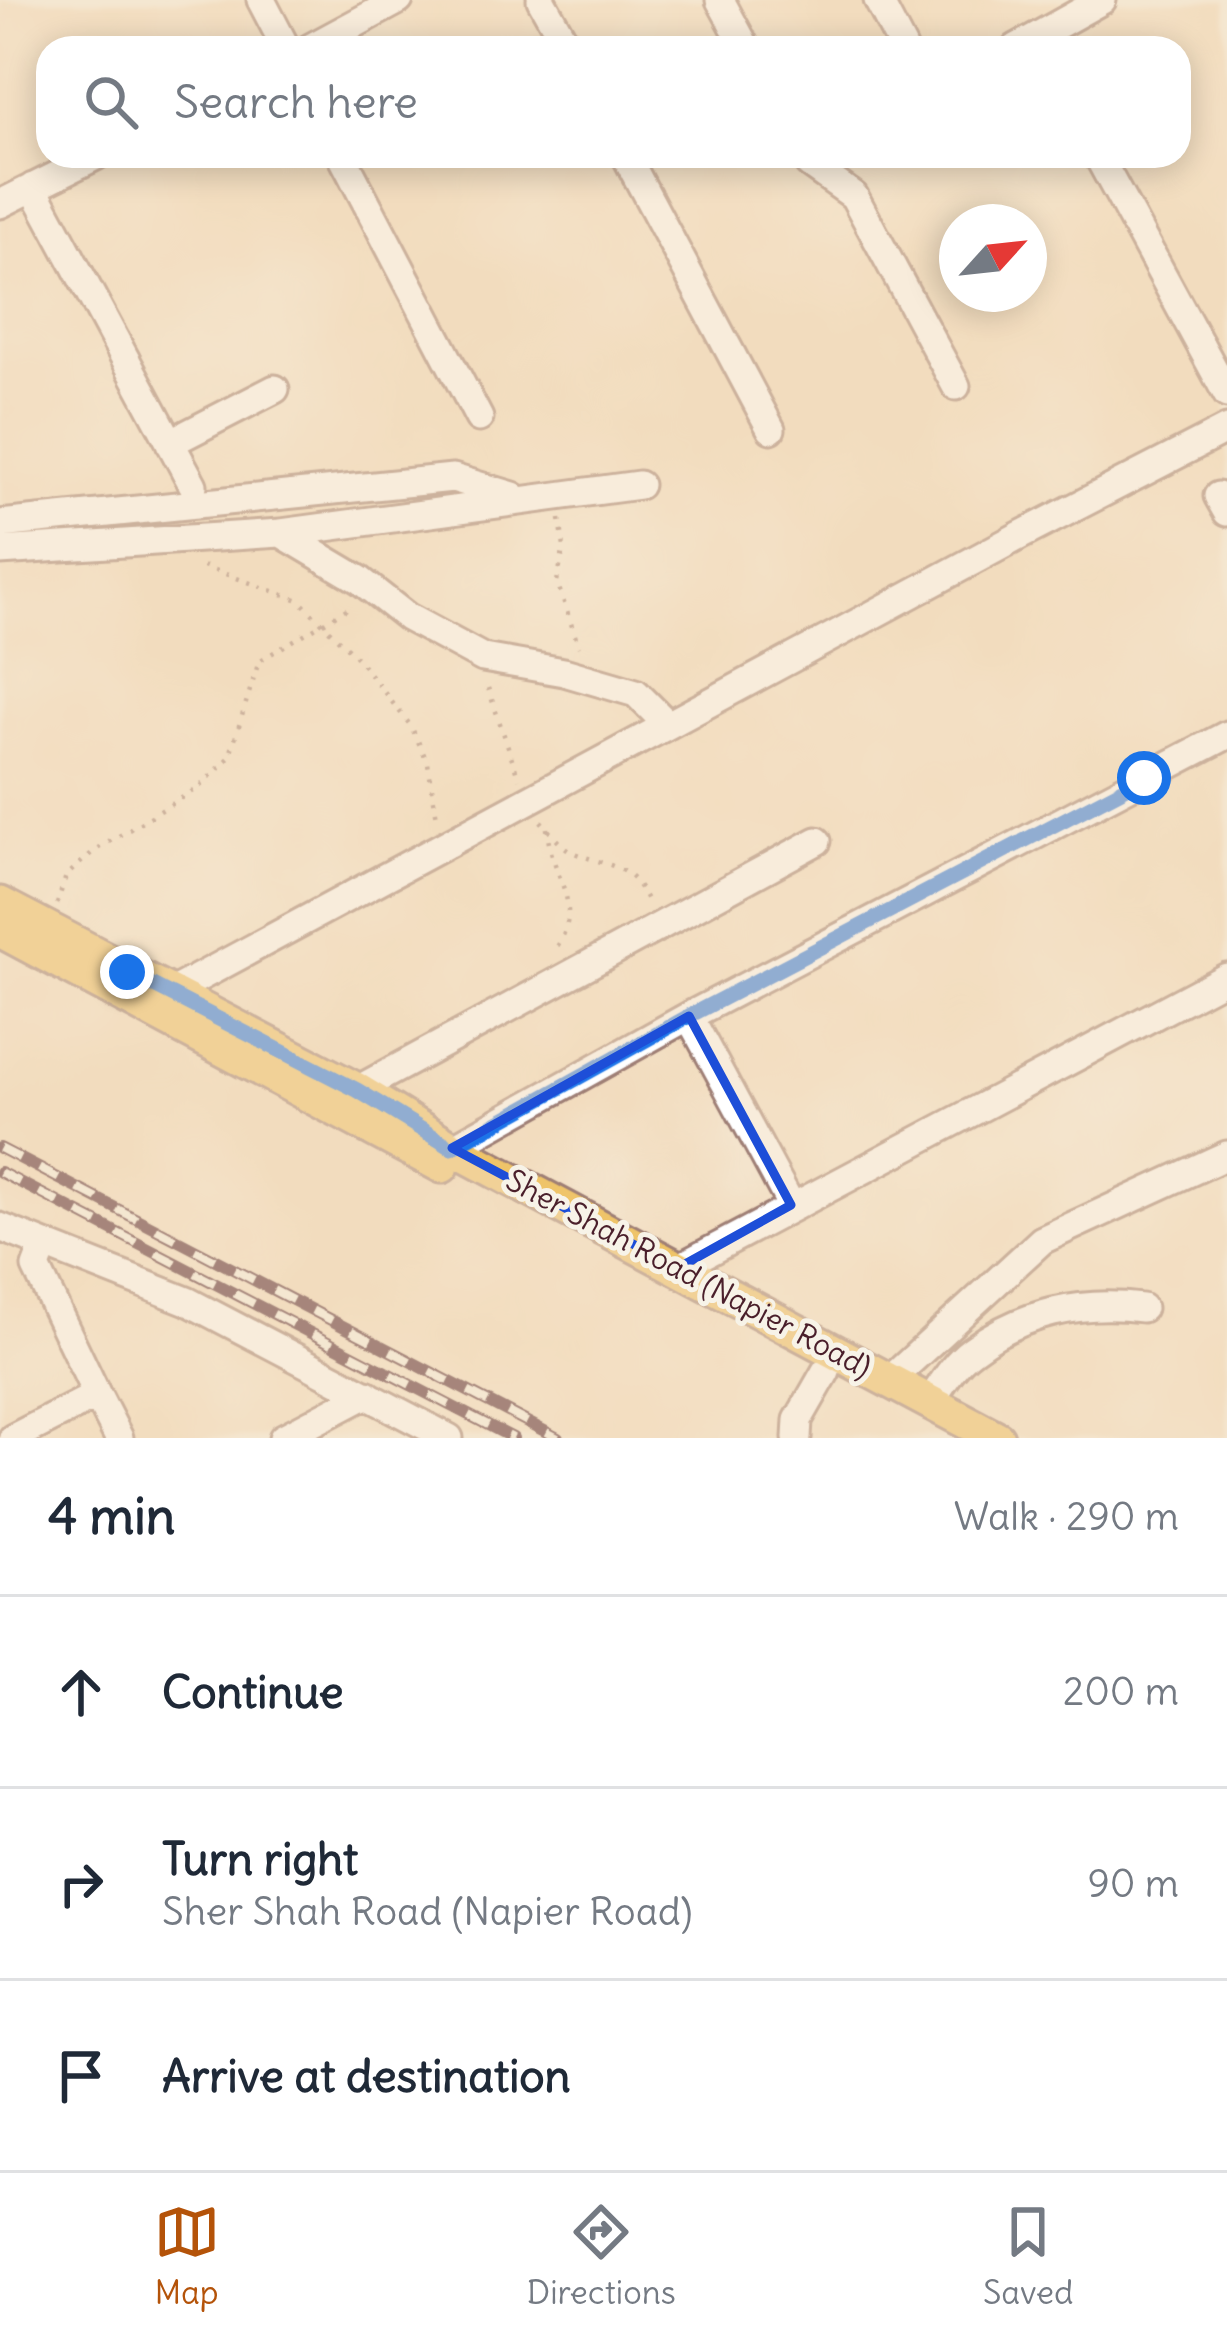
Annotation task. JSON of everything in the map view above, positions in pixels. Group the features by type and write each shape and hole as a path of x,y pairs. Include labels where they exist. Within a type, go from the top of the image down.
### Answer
{"main road":[{"name":"Sher Shah Road (Napier Road)","path":"0,904 168,994 260,1054 357,1090 452,1148 998,1438"},
{"name":"Sher Shah Road (Napier Road)","path":"0,930 260,1054 952,1438"}],"street":[{"path":"261,0 280,36"},
{"path":"332,36 399,0"},
{"path":"541,0 561,36"},
{"path":"719,0 739,36"},
{"path":"878,0 897,36"},
{"path":"1044,36 1102,0"},
{"path":"0,205 71,168"},
{"path":"348,168 479,418"},
{"path":"632,168 771,429"},
{"path":"822,168 854,196 956,386"},
{"path":"1105,168 1227,394"},
{"path":"32,188 193,485"},
{"path":"170,443 275,389"},
{"path":"168,994 1227,429"},
{"path":"0,524 453,478 527,500"},
{"path":"0,551 281,533 639,485"},
{"path":"281,533 407,617 483,658 636,693 668,725"},
{"path":"452,1148 689,1016 1227,735"},
{"path":"357,1090 817,841"},
{"path":"678,1268 1227,977"},
{"path":"689,1016 790,1205"},
{"path":"890,1380 1042,1240 1227,1155"},
{"path":"0,1227 187,1301 449,1438"},
{"path":"44,1246 37,1267 119,1438"},
{"path":"930,1402 972,1349 1016,1327 1060,1308 1104,1303 1142,1308"},
{"path":"797,1438 798,1420 826,1371"},
{"path":"283,1438 367,1394"},
{"path":"13,1438 97,1395"}],"path":[{"path":"557,496 564,547 556,582 590,680"},
{"path":"187,564 242,577 299,600 357,658 411,726 428,764 442,847"},
{"path":"45,928 66,876 94,850 198,788 229,758 259,662 375,592"},
{"path":"483,658 490,702 529,800 561,844 632,874 660,926"},
{"path":"548,828 549,851 571,908 569,930 550,957 559,981"}],"highlighted area":[{"path":"689,1016 791,1205 678,1268 452,1148"}],"railway":[{"path":"0,1148 558,1438"},
{"path":"0,1172 513,1438"}],"route":[{"path":"127,972 357,1090 452,1148 689,1016 1144,778"}]}
